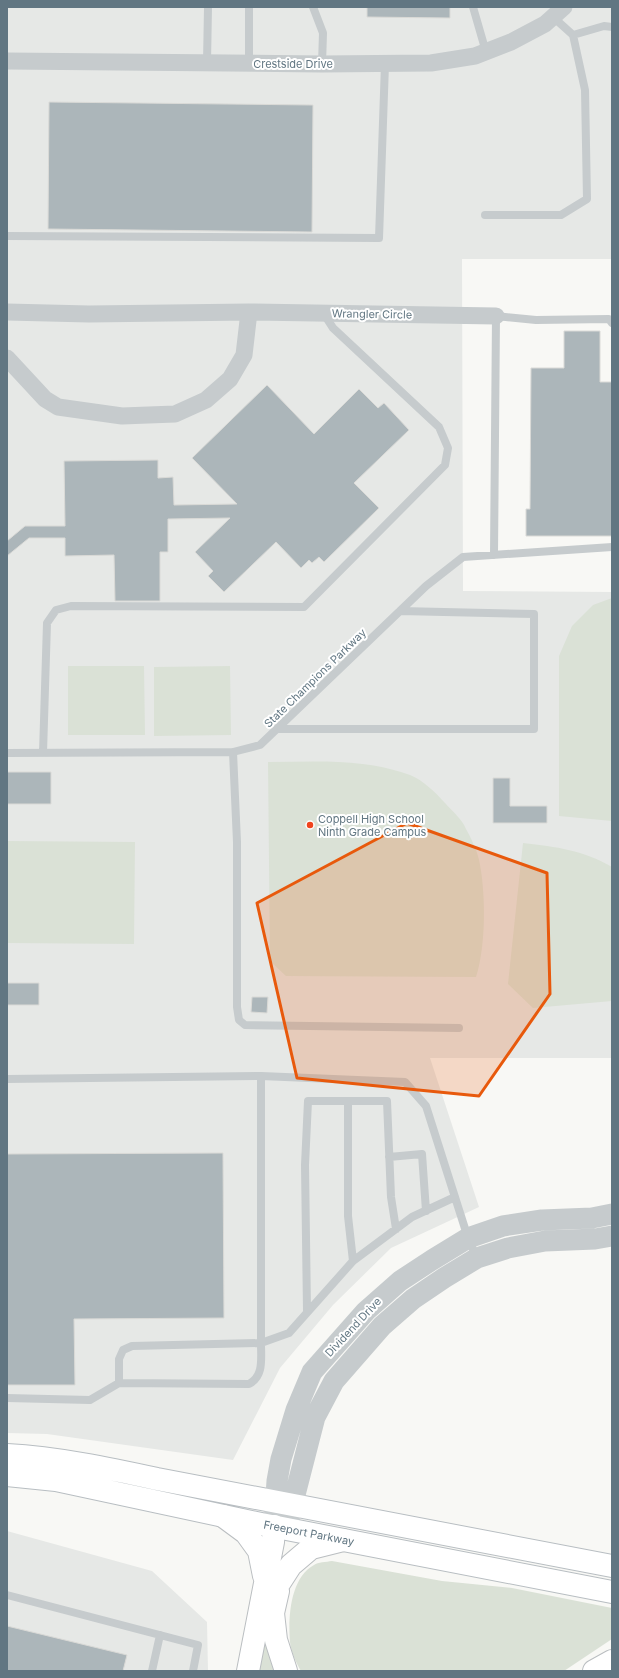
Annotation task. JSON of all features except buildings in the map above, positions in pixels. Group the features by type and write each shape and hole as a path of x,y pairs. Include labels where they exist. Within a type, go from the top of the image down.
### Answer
{"main road":[{"path":"7,1456 40,1457 91,1464 157,1479 612,1566"},
{"name":"Freeport Parkway","path":"7,1475 56,1480 280,1528 608,1592"},
{"path":"223,1516 246,1533 259,1551 273,1582"},
{"path":"280,1528 273,1582 273,1613 276,1640 286,1671"},
{"path":"248,1671 273,1582 291,1564 311,1548 343,1540"},
{"path":"594,1671 612,1661"}],"street":[{"name":"Crestside Drive","path":"7,61 322,64 431,63 475,56 486,52 511,42 545,24 559,12"},
{"name":"Wrangler Circle","path":"7,312 89,314 248,312 496,316"},
{"path":"7,358 45,398 58,407 122,416 175,414 206,400 230,379 244,355 248,312"},
{"name":"Dividend Drive","path":"284,1503 281,1459 296,1410 312,1372 366,1311 400,1281 468,1238 503,1226 542,1220 592,1218 612,1214"},
{"name":"Dividend Drive","path":"280,1528 284,1503 315,1417 334,1381 382,1326 413,1299 477,1258 508,1248 545,1241 595,1239 612,1236"}],"lane":[{"path":"207,63 208,7"},
{"path":"249,7 249,63"},
{"path":"313,7 323,33 322,64"},
{"path":"474,7 486,52"},
{"path":"485,215 561,215 587,199 585,90 573,35 559,12"},
{"path":"573,35 604,26 612,27"},
{"path":"7,236 379,238 385,64"},
{"path":"43,753 47,623 56,610 71,606 304,607 445,465 448,448 439,428 333,328 323,314"},
{"path":"494,555 496,316 536,320 609,319 612,323"},
{"name":"State Champions Parkway","path":"7,753 233,752 260,745 426,586 463,557 612,547"},
{"path":"276,730 534,729 534,614 400,611"},
{"path":"233,752 238,842 236,1007 239,1020 246,1025 459,1028"},
{"path":"7,1079 260,1076 405,1082 426,1106 468,1238 477,1258"},
{"path":"7,1398 90,1400 119,1383 249,1384 256,1380 261,1370 260,1076"},
{"path":"307,1311 305,1165 308,1101 387,1101 391,1197 396,1229"},
{"path":"348,1101 348,1216 353,1261"},
{"path":"389,1157 422,1154 426,1211"},
{"path":"119,1383 119,1359 123,1350 132,1346 261,1343 289,1333 353,1261 412,1217 455,1198"},
{"path":"7,1595 198,1645 193,1671"},
{"path":"152,1671 160,1635"}],"highlighted area":[{"path":"407,823 547,873 550,994 479,1096 297,1078 257,903"}],"shaded area":[{"path":"7,7 612,7 612,259 462,259 463,591 612,592 612,1058 430,1058 479,1207 391,1248 333,1305 280,1368 233,1460 47,1434 7,1433"},
{"path":"612,598 612,821 559,816 559,656 572,626 593,605"},
{"path":"68,666 144,666 145,735 68,735"},
{"path":"230,666 231,735 154,736 154,667"},
{"path":"268,762 340,762 375,766 415,777 438,795 457,815 464,825 474,844 479,860 483,887 484,919 482,950 476,977 286,976 270,961"},
{"path":"7,841 135,842 134,944 7,943"},
{"path":"523,843 569,850 591,857 612,867 612,1001 533,1008 508,984"},
{"path":"7,1531 152,1571 207,1622 208,1671 7,1671"},
{"path":"332,1561 442,1581 512,1588 612,1608 612,1639 564,1671 301,1671 294,1657 290,1642 289,1632 292,1599 300,1579 306,1571 316,1564"},
{"path":"269,1605 281,1671 256,1671"}],"place":[{"name":"Coppell High School Ninth Grade Campus","path":"310,825"}]}
